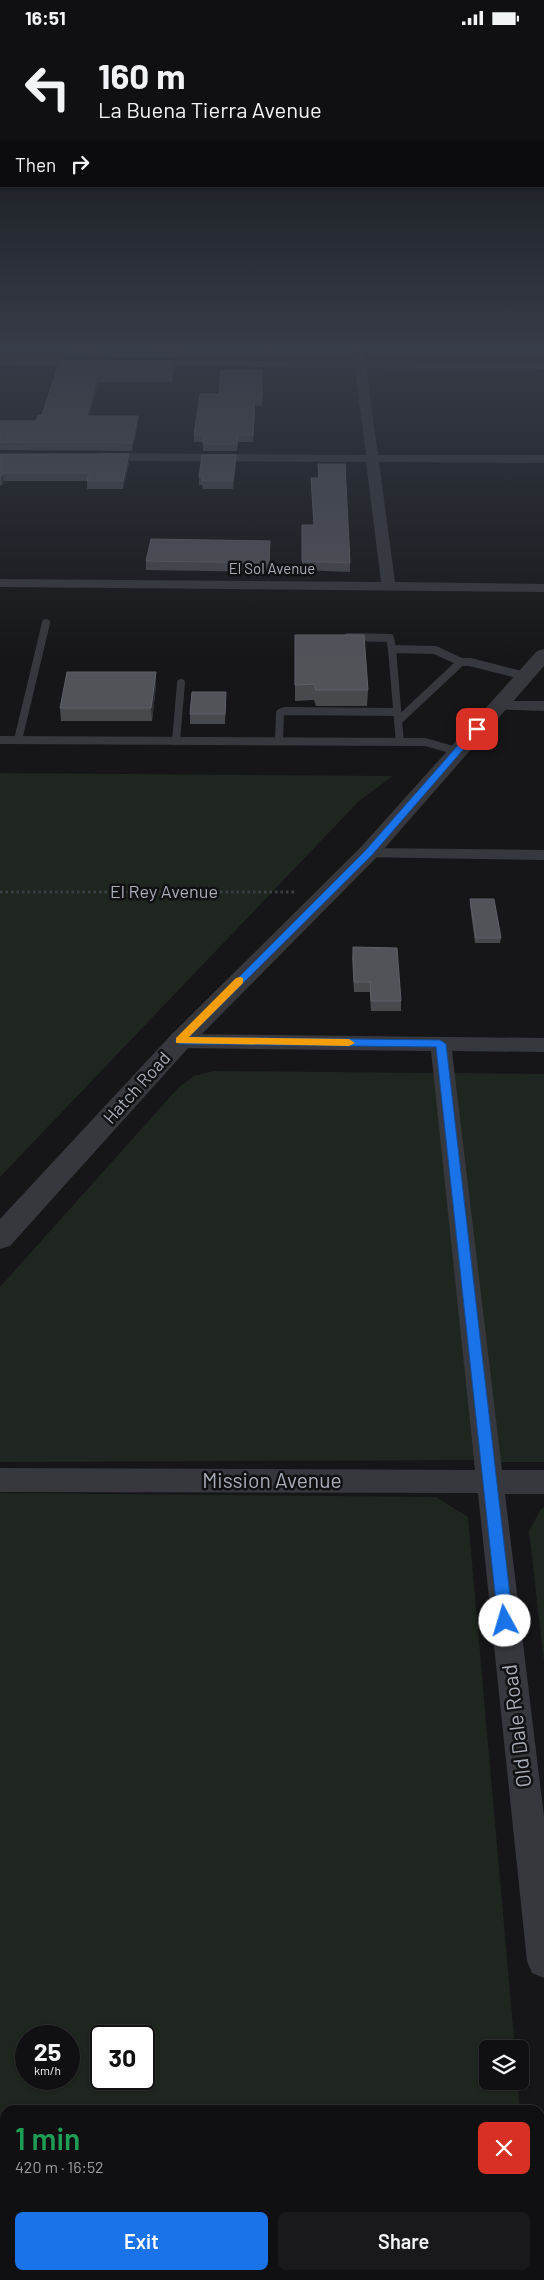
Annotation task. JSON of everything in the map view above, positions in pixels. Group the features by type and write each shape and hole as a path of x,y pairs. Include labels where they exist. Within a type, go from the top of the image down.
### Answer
{"street":[{"path":"373,452 388,585"},
{"path":"89,457 544,459"},
{"name":"El Sol Avenue","path":"0,583 388,585 544,588"},
{"name":"Hatch Road","path":"0,1238 180,1041 368,853 544,655"},
{"path":"497,706 544,706"},
{"path":"368,853 544,855"},
{"path":"180,1041 544,1045"},
{"name":"Old Dale Road","path":"440,1044 543,1946"},
{"name":"Mission Avenue","path":"0,1480 544,1482"}],"lane":[{"path":"18,740 46,623"},
{"path":"342,637 390,638 400,742"},
{"path":"392,649 435,650 462,663 470,662 525,676"},
{"path":"398,721 462,663"},
{"path":"176,741 181,683"},
{"path":"279,741 280,713 285,711 397,712"},
{"path":"0,740 425,742 457,751"}],"path":[{"name":"El Rey Avenue","path":"0,892 328,892"}],"shaded area":[{"path":"0,773 393,776 359,801 0,1177"},
{"path":"214,1071 434,1073 474,1460 0,1462 0,1287 178,1088 194,1076"},
{"path":"452,1073 544,1074 544,1462 498,1462"},
{"path":"0,1493 436,1497 468,1517 514,2040 479,2040 479,2090 518,2090 519,2105 0,2105"},
{"path":"544,1507 544,1662 529,1531"}],"building":[{"path":"0,454 129,454 123,481 87,481 89,473 3,473 0,477"},
{"path":"202,455 236,455 233,481 202,481 203,477 199,477"},
{"path":"318,464 345,464 350,563 302,561 302,525 314,525 311,478 319,478"},
{"path":"151,539 270,541 269,563 146,561"},
{"path":"295,635 364,635 368,690 316,690 314,684 295,685"},
{"path":"67,672 156,672 151,708 60,708"},
{"path":"192,692 226,692 225,714 190,714"},
{"path":"470,899 494,899 501,938 476,938"},
{"path":"353,947 397,948 401,1001 371,1001 370,982 354,982"}],"slow traffic":[{"path":"240,980 180,1041 349,1043"}],"route":[{"path":"477,729 368,853 180,1041 440,1044 505,1621"}]}
